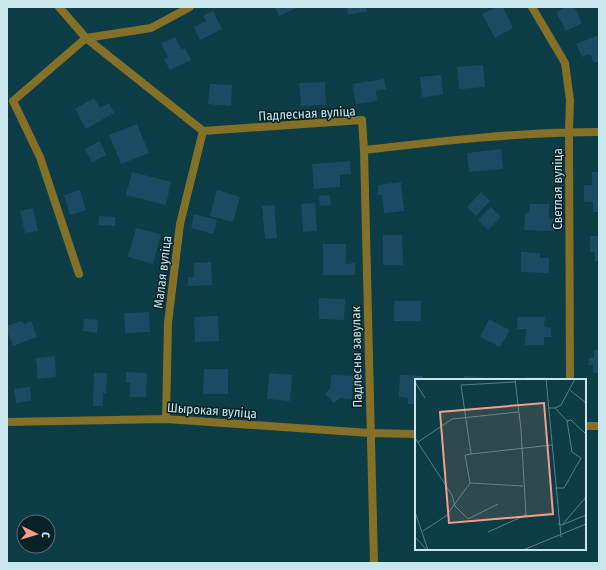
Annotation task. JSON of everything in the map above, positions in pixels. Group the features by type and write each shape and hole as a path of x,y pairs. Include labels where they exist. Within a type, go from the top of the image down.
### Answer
{"street":[{"path":"59,7 86,38 203,131"},
{"path":"79,274 40,157 13,101 86,38 151,28 190,7"},
{"name":"Светлая вуліца","path":"532,7 565,63 570,100 568,132 570,379"},
{"name":"Падлесная вуліца","path":"203,131 362,120 364,150"},
{"name":"Малая вуліца","path":"166,419 168,323 179,232 203,131"},
{"path":"364,150 472,138 568,132 599,132"},
{"name":"Падлесны завулак","path":"364,150 374,563"},
{"name":"Шырокая вуліца","path":"7,422 166,419 370,433 415,434"},
{"path":"586,426 599,426"}],"building":[{"path":"275,7 299,7 279,16"},
{"path":"347,7 366,7 367,11 348,15"},
{"path":"496,7 503,7 513,28 495,38 482,14"},
{"path":"566,7 574,7 582,23 566,31 556,12"},
{"path":"213,11 222,29 200,40 194,27 206,21 203,16"},
{"path":"599,35 599,61 594,63 590,54 582,57 576,44"},
{"path":"175,37 181,49 185,48 191,60 170,70 164,59 168,57 161,43"},
{"path":"483,65 485,87 459,89 457,67"},
{"path":"441,75 443,95 422,97 420,77"},
{"path":"384,79 386,89 376,91 377,101 356,104 352,84"},
{"path":"325,82 326,105 301,106 299,83"},
{"path":"210,84 232,85 231,106 208,104"},
{"path":"94,98 100,108 109,103 114,113 86,129 75,109"},
{"path":"137,124 149,153 121,164 109,135"},
{"path":"100,141 106,155 92,162 85,149"},
{"path":"501,149 503,169 469,172 467,153"},
{"path":"350,161 351,174 340,175 340,187 314,189 312,164"},
{"path":"132,172 171,182 166,205 126,195"},
{"path":"592,172 599,172 599,212 593,212 593,202 584,202 584,185 592,185"},
{"path":"401,182 404,211 384,213 382,195 378,195 378,185"},
{"path":"80,190 86,210 70,215 64,195"},
{"path":"217,190 240,197 233,222 210,216"},
{"path":"481,192 490,201 476,216 467,207"},
{"path":"330,195 331,205 320,206 319,196"},
{"path":"315,203 317,231 303,232 301,204"},
{"path":"530,204 549,204 549,219 555,219 554,231 524,230 525,213 529,213"},
{"path":"274,205 277,238 265,239 262,206"},
{"path":"491,207 501,217 488,230 478,220"},
{"path":"33,208 38,231 25,233 20,211"},
{"path":"194,214 217,220 213,234 191,228"},
{"path":"99,216 115,217 115,226 98,225"},
{"path":"136,228 161,234 153,264 128,257"},
{"path":"383,235 402,235 403,265 383,265"},
{"path":"590,236 599,236 599,261 595,261 595,252 590,252"},
{"path":"323,244 346,244 346,264 355,263 355,275 323,275"},
{"path":"521,252 540,253 540,258 549,258 549,273 521,272"},
{"path":"211,262 212,285 188,286 188,277 194,277 194,263"},
{"path":"319,298 345,299 344,320 319,319"},
{"path":"394,301 421,301 421,321 394,321"},
{"path":"149,312 150,332 125,333 124,313"},
{"path":"218,316 219,341 195,342 194,317"},
{"path":"518,317 545,317 544,327 551,328 551,337 544,337 544,345 525,345 526,329 517,329"},
{"path":"84,319 98,320 97,333 83,331"},
{"path":"489,319 510,330 500,347 480,337"},
{"path":"22,321 24,324 31,321 37,337 13,346 7,331 7,326"},
{"path":"594,350 599,350 599,373 593,373 593,365 588,365 589,358 594,358"},
{"path":"55,356 56,377 38,379 36,358"},
{"path":"204,369 228,369 228,394 203,394"},
{"path":"126,372 147,373 146,397 130,397 130,383 126,383"},
{"path":"94,373 107,373 106,393 103,393 103,406 93,406"},
{"path":"269,373 292,375 290,401 267,399"},
{"path":"331,375 356,376 356,387 352,387 352,399 340,398 334,403 325,394 330,389"},
{"path":"400,375 423,376 423,379 415,379 415,404 408,404 408,398 399,397"},
{"path":"464,376 483,377 483,379 464,379"},
{"path":"526,377 547,377 547,379 526,379"},
{"path":"30,387 31,401 16,403 14,389"}]}
